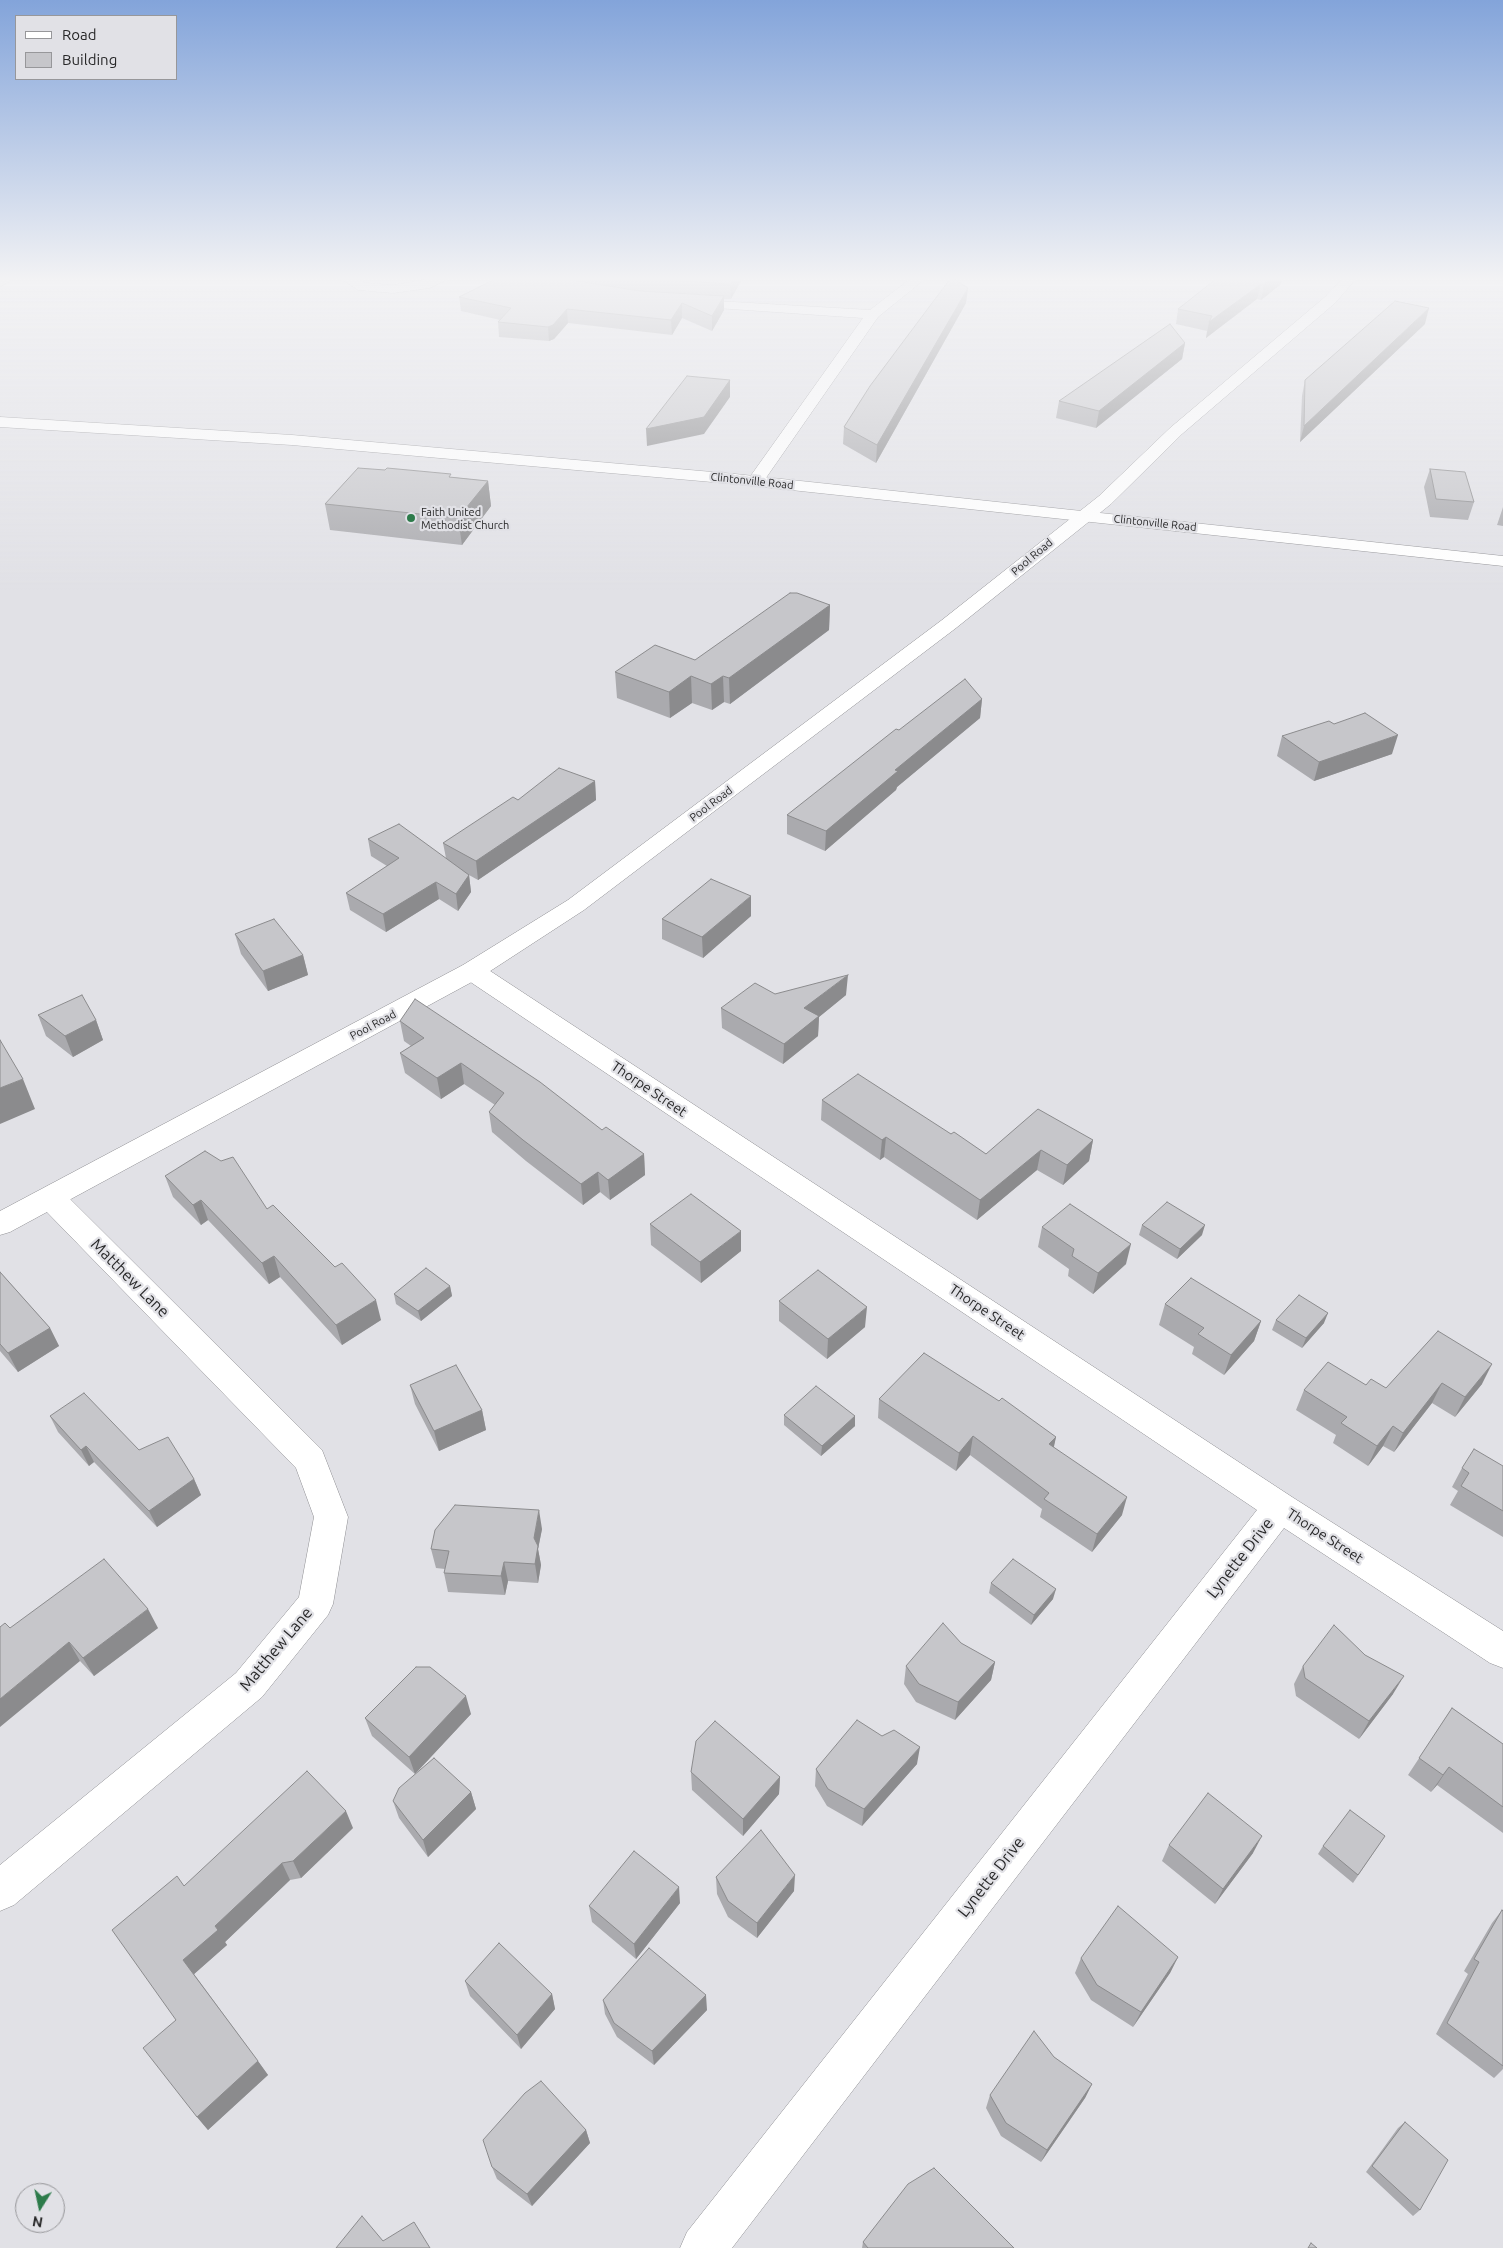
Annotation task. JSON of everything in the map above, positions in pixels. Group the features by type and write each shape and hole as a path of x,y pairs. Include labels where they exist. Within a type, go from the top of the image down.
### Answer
{"street":[{"path":"755,481 824,384"},
{"name":"Pool Road","path":"0,1224 472,971 576,905 949,624 1105,500 1176,431 1231,384"},
{"name":"Clintonville Road","path":"0,422 292,440 755,481 1503,561"},
{"name":"Thorpe Street","path":"472,971 1280,1507 1503,1651"},
{"name":"Matthew Lane","path":"0,1890 249,1685 315,1604 330,1517 310,1460 51,1198"},
{"name":"Lynette Drive","path":"703,2248 1280,1507"}],"building":[{"path":"681,384 727,384 704,417 646,429"},
{"path":"872,384 912,384 877,445 844,427"},
{"path":"1084,384 1133,384 1099,411 1059,401"},
{"path":"1305,384 1349,384 1304,426"},
{"path":"358,468 385,470 387,468 451,474 449,477 488,481 458,518 325,504"},
{"path":"1430,469 1465,472 1474,502 1436,499"},
{"path":"790,593 797,593 830,605 729,678 723,676 711,684 691,676 669,692 615,672 655,645 695,660"},
{"path":"965,679 982,699 895,770 898,771 826,831 787,815 896,729 899,730"},
{"path":"1365,713 1398,735 1319,762 1282,736 1329,721 1334,724"},
{"path":"559,768 595,781 476,861 443,843 513,797 518,800"},
{"path":"399,824 469,875 456,894 436,882 383,914 346,893 399,858 368,839"},
{"path":"711,879 751,896 702,937 662,919"},
{"path":"274,919 303,955 263,971 235,934"},
{"path":"848,975 804,1008 819,1016 784,1044 721,1008 755,983 775,994"},
{"path":"82,995 96,1020 65,1036 38,1015"},
{"path":"415,999 540,1082 602,1130 606,1127 644,1154 608,1180 598,1172 581,1184 489,1112 504,1093 461,1063 437,1078 400,1053 424,1038 400,1021"},
{"path":"0,1040 23,1079 0,1088"},
{"path":"858,1074 951,1134 954,1132 986,1154 1038,1109 1093,1140 1067,1165 1041,1150 980,1200 886,1137 882,1140 822,1100"},
{"path":"205,1151 221,1161 233,1157 267,1209 273,1205 335,1267 342,1263 376,1300 336,1325 274,1256 262,1263 201,1200 193,1205 165,1176"},
{"path":"691,1194 741,1231 700,1262 650,1224"},
{"path":"1167,1202 1205,1225 1180,1249 1142,1225"},
{"path":"1070,1204 1131,1244 1098,1273 1072,1256 1074,1249 1042,1227"},
{"path":"426,1268 450,1286 418,1311 394,1294"},
{"path":"818,1270 867,1307 828,1339 779,1301"},
{"path":"0,1272 50,1328 8,1353 0,1344"},
{"path":"1191,1278 1261,1321 1231,1355 1198,1334 1204,1328 1165,1304"},
{"path":"1299,1295 1328,1313 1306,1338 1276,1320"},
{"path":"1438,1331 1492,1364 1465,1397 1442,1383 1403,1433 1393,1426 1377,1446 1341,1423 1347,1417 1304,1390 1328,1362 1366,1385 1371,1379 1386,1388"},
{"path":"924,1353 999,1401 1002,1398 1056,1437 1049,1444 1127,1497 1097,1534 1044,1499 1049,1493 973,1436 959,1453 879,1399"},
{"path":"456,1365 482,1410 434,1431 410,1385"},
{"path":"816,1386 855,1416 822,1446 784,1415"},
{"path":"84,1393 139,1450 168,1437 194,1479 149,1511 86,1446 81,1450 50,1416"},
{"path":"1474,1449 1503,1466 1503,1511 1461,1486 1469,1473 1462,1468"},
{"path":"455,1505 539,1510 534,1538 538,1546 535,1564 504,1562 501,1576 444,1573 449,1551 431,1549 435,1530"},
{"path":"104,1559 148,1609 83,1658 69,1642 0,1699 0,1627 5,1623 10,1628"},
{"path":"1013,1559 1056,1589 1034,1615 991,1583"},
{"path":"943,1623 961,1643 995,1662 958,1702 919,1684 906,1666"},
{"path":"1334,1625 1365,1655 1404,1676 1369,1721 1305,1678 1303,1666"},
{"path":"416,1667 430,1667 466,1696 409,1757 365,1718"},
{"path":"1452,1708 1503,1744 1503,1807 1449,1767 1443,1775 1419,1758"},
{"path":"857,1720 882,1736 894,1730 920,1747 864,1809 828,1789 816,1769"},
{"path":"715,1721 780,1777 743,1819 691,1772 696,1741"},
{"path":"434,1758 471,1792 423,1840 393,1801 399,1788"},
{"path":"307,1771 346,1811 293,1861 282,1863 215,1926 218,1930 183,1960 258,2061 197,2117 143,2048 176,2020 112,1930 177,1876 184,1886"},
{"path":"1208,1793 1262,1836 1223,1889 1169,1845"},
{"path":"1350,1810 1385,1836 1358,1875 1323,1846"},
{"path":"761,1830 795,1875 757,1923 728,1901 716,1877"},
{"path":"634,1851 679,1887 634,1944 589,1906"},
{"path":"1118,1906 1178,1957 1141,2012 1097,1985 1081,1958"},
{"path":"1502,1910 1503,2066 1447,2023 1479,1962 1474,1959"},
{"path":"499,1943 552,1994 517,2035 465,1981"},
{"path":"649,1948 706,1995 652,2051 614,2023 603,2000"},
{"path":"1034,2031 1054,2057 1092,2084 1047,2150 1006,2123 990,2095"},
{"path":"541,2081 586,2130 527,2194 492,2167 483,2140 525,2093"},
{"path":"1405,2122 1448,2160 1420,2210 1372,2166"},
{"path":"934,2168 1014,2248 868,2248 863,2242 908,2184"},
{"path":"362,2216 383,2241 414,2222 430,2248 336,2248"},
{"path":"1311,2243 1317,2248 1308,2248"}],"place":[{"name":"Faith United Methodist Church","path":"411,518"}]}
